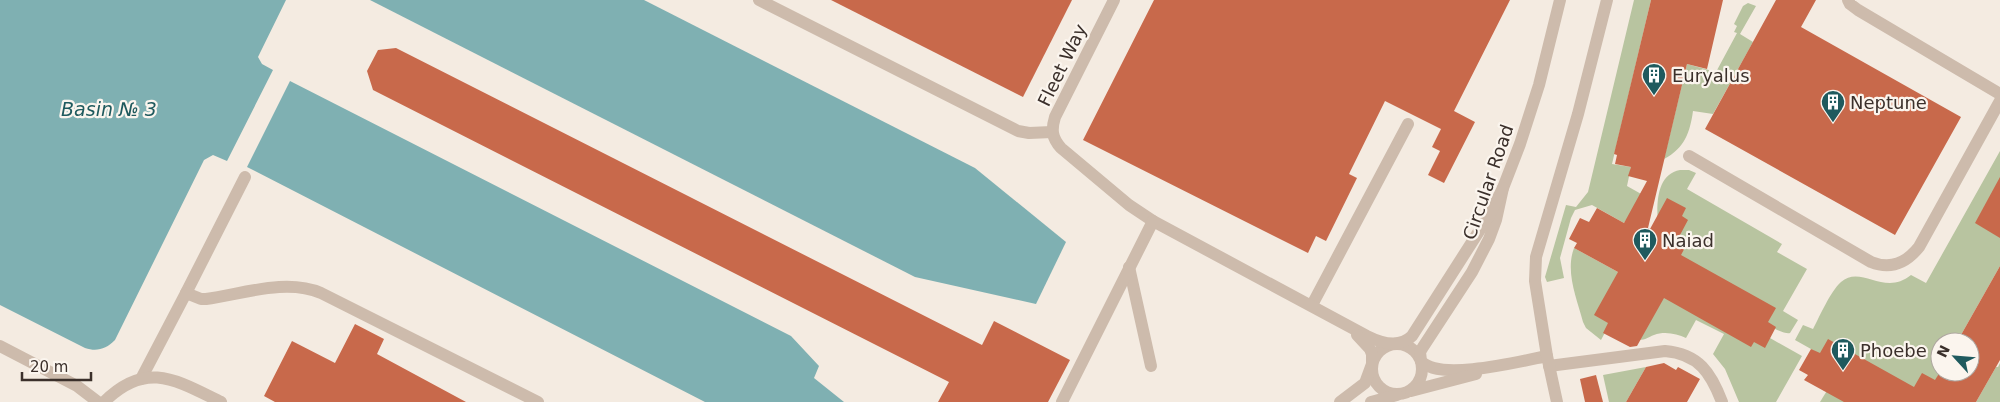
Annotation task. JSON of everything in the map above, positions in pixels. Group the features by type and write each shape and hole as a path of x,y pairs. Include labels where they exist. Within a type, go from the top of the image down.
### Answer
{"lane":[{"path":"759,0 1018,131 1029,134 1052,132"},
{"name":"Fleet Way","path":"1114,0 1055,117 1052,132 1054,138 1061,148 1129,205 1153,220 1327,313"},
{"name":"Circular Road","path":"1421,361 1420,352 1472,272 1489,240 1496,220 1502,188 1525,131 1540,85 1560,0"},
{"path":"1557,402 1548,361 1535,281 1536,257 1581,104 1607,0"},
{"path":"1848,0 1858,10 2000,94"},
{"path":"1689,156 1871,262 1891,266 1906,260 1919,247 2000,101"},
{"path":"1312,305 1408,124"},
{"path":"141,379 245,177"},
{"path":"1340,402 1365,383 1378,352 1386,346 1406,341 1412,336 1490,214 1502,188"},
{"path":"1062,402 1153,220"},
{"path":"1129,267 1151,366"},
{"path":"186,293 206,299 283,287 311,289 538,402"},
{"path":"1327,313 1374,339 1404,345 1412,349 1421,361 1430,367 1462,370 1665,350 1676,352 1706,369 1715,384 1722,402"},
{"path":"1327,313 1368,346 1372,354 1373,378 1378,386 1390,394 1402,394 1413,388 1419,381 1422,371 1421,361"},
{"path":"0,346 77,386 98,402"},
{"path":"1371,402 1498,366"},
{"path":"104,402 122,387 141,379 160,377 176,380 221,402"}],"green space":[{"path":"1634,0 1651,0 1612,164 1631,167 1627,186 1643,195 1624,223 1592,205 1575,210 1560,258 1564,278 1547,282 1545,277 1566,205 1576,207 1588,192"},
{"path":"1748,3 1756,6 1740,34 1753,42 1713,114 1693,111 1688,133 1682,145 1664,159 1687,64 1716,72 1737,33 1734,32 1737,26 1734,24 1743,6"},
{"path":"2000,151 2000,266 1963,332 1930,332 1930,382 1935,382 1928,396 1854,382 1811,349 1795,340 1803,325 1813,329 1833,292 1841,282 1849,277 1857,276 1891,283 1901,281 1911,275 1926,283"},
{"path":"1680,170 1689,170 1696,173 1687,189 1782,244 1777,252 1807,269 1783,311 1798,320 1790,333 1781,331 1747,313 1660,251 1657,216 1659,192 1663,182 1670,174"},
{"path":"1574,248 1618,272 1610,323 1601,340 1586,328 1575,295 1571,276"},
{"path":"1664,294 1770,338 1802,356 1776,402 1739,402 1725,369 1713,354 1724,334 1696,320 1686,338 1675,334 1662,333 1639,340"},
{"path":"2000,363 2000,402 1976,402 1996,367"},
{"path":"1646,367 1626,402 1609,402 1603,375"},
{"path":"1828,389 1847,402 1820,402"}],"water":[{"name":"Basin № 3","path":"0,0 286,0 258,57 262,64 273,70 227,161 213,155 204,160 115,340 101,349 85,348 0,305"},
{"path":"370,0 644,0 975,168 1066,242 1036,304 915,277"},
{"path":"290,81 791,336 819,366 814,378 844,402 705,402 247,167"}],"building":[{"path":"831,0 1072,0 1023,97"},
{"path":"1154,0 1510,0 1454,111 1475,122 1444,183 1428,175 1440,151 1432,147 1441,129 1385,101 1349,174 1357,178 1326,241 1316,236 1308,253 1083,140"},
{"path":"1651,0 1723,0 1707,69 1687,64 1648,228 1650,229 1667,198 1686,208 1682,216 1688,220 1680,235 1689,240 1681,255 1776,308 1768,322 1776,327 1765,348 1754,342 1751,347 1664,298 1637,346 1630,347 1603,333 1608,323 1594,315 1618,272 1574,248 1577,243 1569,239 1580,218 1589,222 1597,208 1624,223 1647,181 1628,176 1631,167 1615,164 1617,155 1614,154"},
{"name":"Neptune","path":"1776,0 1816,0 1801,27 1961,117 1895,235 1705,129"},
{"path":"396,48 982,345 994,321 1070,360 1048,402 938,402 949,382 373,90 367,71 378,50"},
{"path":"2000,177 2000,238 1975,223"},
{"name":"Phoebe","path":"2000,266 2000,360 1976,402 1844,402 1804,380 1808,375 1799,370 1811,349 1820,353 1828,339 1914,387 1922,373 1930,377 1930,382 1980,382 1980,332 1963,332"},
{"path":"355,324 384,339 377,354 466,402 275,402 264,396 292,341 335,363"},
{"path":"1664,363 1676,370 1678,367 1700,379 1687,402 1626,402 1646,367"},
{"path":"1596,375 1603,402 1585,402 1580,379"}],"place":[{"name":"Euryalus","path":"1654,96"},
{"name":"Neptune","path":"1833,123"},
{"name":"Naiad","path":"1645,261"},
{"name":"Phoebe","path":"1843,371"}]}
